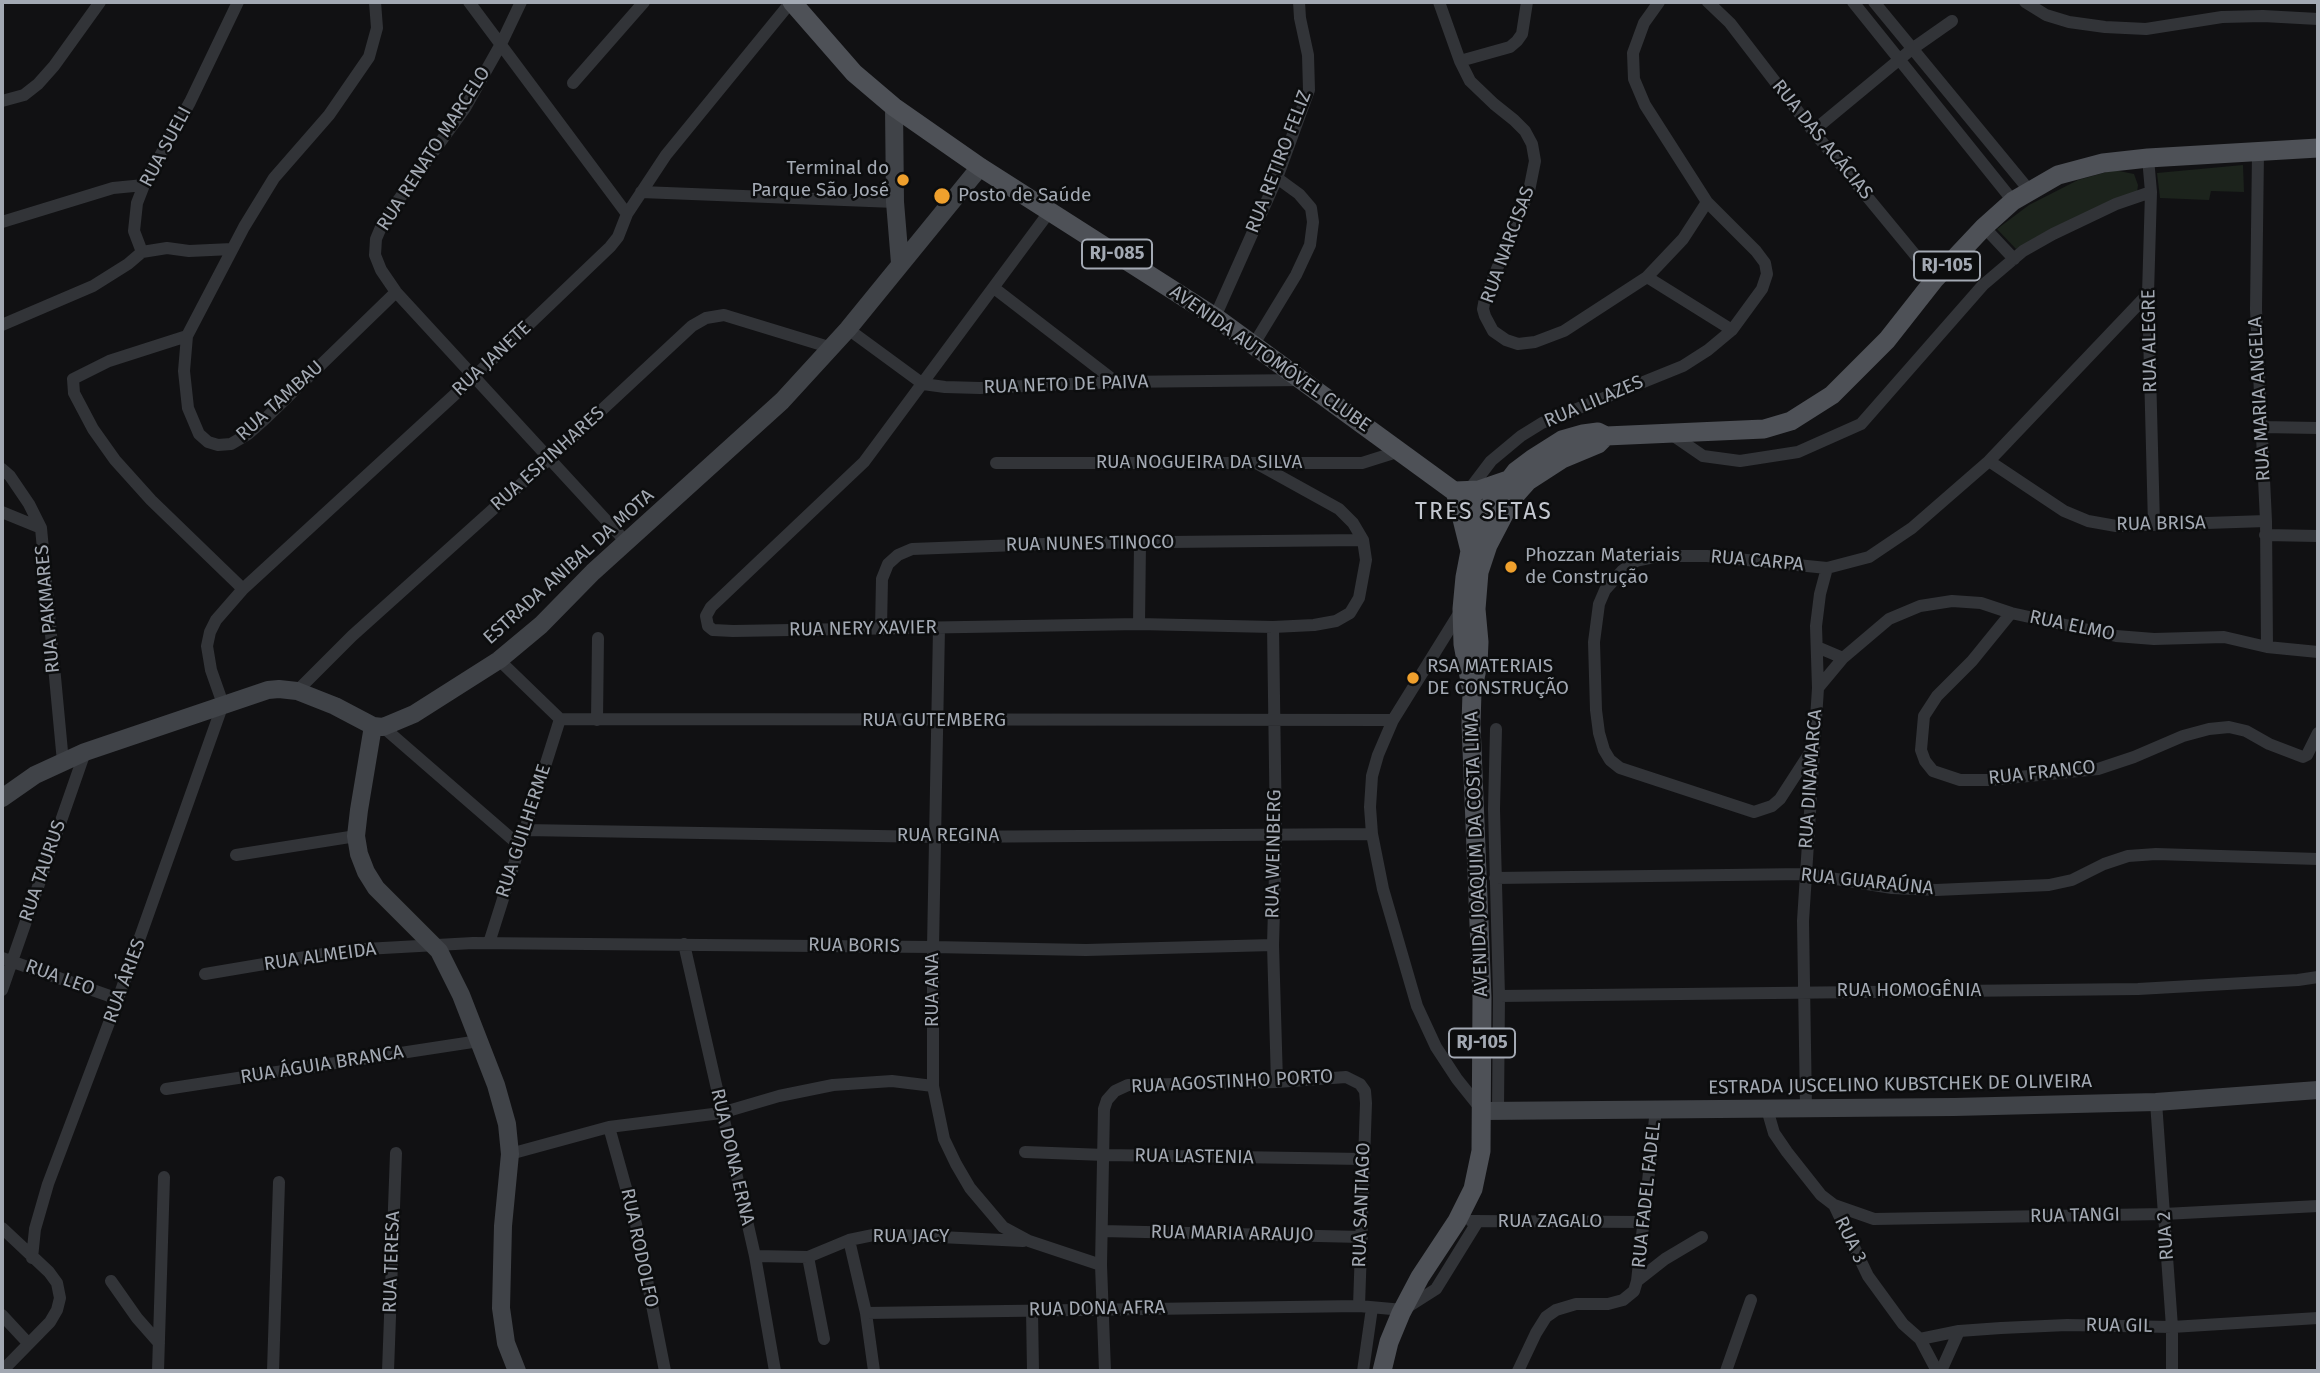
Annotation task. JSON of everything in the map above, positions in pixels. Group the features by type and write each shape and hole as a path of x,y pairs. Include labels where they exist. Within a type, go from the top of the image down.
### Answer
{"main road":[{"name":"AVENIDA AUTOMÓVEL CLUBE","path":"792,2 854,73 894,107 981,167 1215,317 1400,451 1462,491 1484,513"},
{"name":"AVENIDA JOAQUIM DA COSTA LIMA","path":"1382,1371 1389,1342 1403,1310 1457,1221 1473,1189 1491,1111 1482,998 1484,811 1472,692 1465,661 1462,609 1465,576 1510,489 1528,481 1562,458 1598,444 1606,436 1764,429 1791,421 1814,408 1832,395 1887,340 1935,279 1984,227 2021,195 2058,175 2103,163 2148,158 2318,148"},
{"path":"1479,548 1462,491 1494,486 1510,489"},
{"path":"1479,548 1484,513 1510,489"},
{"name":"AVENIDA JOAQUIM DA COSTA LIMA","path":"1472,692 1478,664 1476,609 1479,548"}],"street":[{"path":"3,98 24,95 38,84 100,2"},
{"name":"RUA SUELI","path":"142,252 134,231 137,203 144,184 190,102 238,2"},
{"path":"243,589 151,500 115,460 93,429 79,402 72,386 73,379 109,361 187,336 232,249 274,178 329,115 369,57 377,29 375,2"},
{"path":"469,2 627,214"},
{"name":"RUA RENATO MARCELO","path":"521,2 501,44 464,108 384,220 376,239 375,256 396,292 626,543"},
{"path":"573,83 644,2"},
{"name":"RUA JANETE","path":"223,704 211,670 207,646 216,620 243,589 610,247 618,237 627,214 666,155 792,2"},
{"name":"RUA RETIRO FELIZ","path":"1215,317 1277,178 1309,90 1308,55 1299,2"},
{"name":"RUA NARCISAS","path":"1439,2 1470,81 1525,131 1532,144 1535,161 1529,191 1485,298 1485,316 1493,331 1506,341 1518,344 1535,342 1564,331 1647,277 1683,239 1707,202"},
{"path":"1460,61 1510,47 1517,41 1522,34 1527,2"},
{"path":"1659,2 1644,23 1633,52 1634,79 1645,105 1707,202"},
{"name":"RUA DAS ACÁCIAS","path":"1708,2 1730,23 1813,131 1935,279"},
{"path":"1853,2 1899,60 2021,195"},
{"path":"1874,2 2021,195"},
{"path":"2025,2 2046,15 2069,22 2105,27 2146,29 2249,16 2318,19"},
{"path":"1813,131 1912,49 1952,21"},
{"path":"894,107 895,202 900,263"},
{"name":"RUA MARIA ANGELA","path":"2258,152 2256,309 2266,521 2267,647"},
{"name":"RUA ALEGRE","path":"2148,158 2151,192 2148,294 2154,525"},
{"name":"ESTRADA ANIBAL DA MOTA","path":"378,727 414,714 499,660 541,625 593,572 782,401 832,348 981,167"},
{"path":"1254,344 1301,265 1310,245 1314,222 1311,208 1299,194 1277,178"},
{"path":"2,222 113,188 144,184"},
{"path":"641,192 895,202"},
{"path":"1671,433 1703,457 1740,461 1798,452 1861,424 1983,285 2023,251 2116,204 2151,192"},
{"name":"RUA LILAZES","path":"1462,491 1491,461 1521,436 1569,411 1682,366 1708,350 1732,330 1762,289 1767,274 1765,263 1707,202"},
{"name":"RUA NERY XAVIER","path":"1050,211 864,462 711,607 706,623 713,629 733,631 1314,625 1336,621 1350,613 1359,598 1366,560 1363,540"},
{"path":"1984,227 2014,259"},
{"path":"2,325 93,286 142,252 167,248 189,251 232,249"},
{"path":"1647,277 1732,330"},
{"path":"993,288 1116,382"},
{"name":"RUA TAMBAU","path":"187,336 184,371 188,408 199,434 208,442 218,445 231,444 248,434 266,418 396,292"},
{"name":"RUA CARPA","path":"1813,748 1780,799 1772,806 1754,812 1620,768 1610,760 1604,750 1599,733 1594,642 1599,604 1605,590 1622,571 1636,561 1660,556 1707,556 1827,568 1870,557 1937,508 1989,461 2148,294"},
{"name":"RUA ESPINHARES","path":"297,691 352,636 692,326 706,318 724,315 748,320 832,348"},
{"path":"848,329 923,384"},
{"name":"RUA NETO DE PAIVA","path":"923,384 980,388 1116,382 1302,380"},
{"path":"2262,428 2318,428"},
{"name":"RUA NOGUEIRA DA SILVA","path":"996,463 1362,463 1400,451"},
{"name":"RUA BRISA","path":"1989,461 2064,511 2088,521 2116,526 2266,521"},
{"path":"1256,463 1339,509 1353,523 1363,540"},
{"name":"RUA PAKMARES","path":"2,469 29,504 41,528 63,762"},
{"path":"2,512 41,528"},
{"path":"2265,535 2318,536"},
{"name":"RUA NUNES TINOCO","path":"881,629 882,579 888,564 898,555 912,549 1071,543 1363,540"},
{"path":"1139,625 1140,544"},
{"name":"RUA DINAMARCA","path":"1806,1108 1803,991 1805,874 1818,688 1819,605 1827,568"},
{"name":"RUA ELMO","path":"1818,688 1843,658 1889,619 1920,606 1952,601 1981,603 2011,614 2116,636 2154,639 2224,637 2267,647 2318,652"},
{"path":"1462,609 1393,720 1378,755 1370,807 1372,834 1383,889 1418,1006 1436,1047 1457,1079 1491,1111"},
{"name":"RUA FRANCO","path":"2011,614 1972,661 1937,696 1924,716 1921,750 1933,771 1960,780 1989,780 2098,769 2183,736 2229,727 2246,731 2269,744 2303,757 2307,755 2318,733"},
{"name":"RUA WEINBERG","path":"1273,627 1276,836 1273,946 1277,1082"},
{"name":"RUA ANA","path":"939,628 933,1086 944,1139 970,1188 1003,1227 1029,1241 1101,1265"},
{"path":"597,720 598,638"},
{"path":"1817,647 1843,658"},
{"path":"499,660 560,719"},
{"path":"2,799 35,775 85,752 223,704 279,689 297,691 378,727 520,846"},
{"name":"RUA ÁRIES","path":"32,1258 35,1229 48,1184 118,999 223,704"},
{"name":"RUA GUTEMBERG","path":"560,719 1393,720"},
{"name":"RUA GUILHERME","path":"489,943 560,719"},
{"path":"378,727 356,835 359,854 376,888 435,945 461,995 503,1104 510,1138 510,1154 503,1226 501,1308 506,1343 517,1371"},
{"path":"1491,1111 1499,996 1494,878 1484,811 1496,729"},
{"name":"RUA TAURUS","path":"2,990 7,960 85,752"},
{"name":"RUA REGINA","path":"525,830 936,837 1372,834"},
{"path":"236,855 356,835"},
{"name":"RUA GUARAÚNA","path":"1494,878 1805,874 1892,888 1936,890 2049,885 2072,880 2128,856 2156,854 2318,859"},
{"name":"RUA BORIS","path":"435,945 684,944 1086,950 1273,946"},
{"name":"RUA DONA ERNA","path":"684,944 755,1256 775,1371"},
{"name":"RUA ALMEIDA","path":"205,974 347,950 435,945"},
{"name":"RUA LEO","path":"7,960 118,999"},
{"name":"RUA HOMOGÊNIA","path":"1499,996 2138,989 2318,977"},
{"name":"RUA ÁGUIA BRANCA","path":"166,1089 479,1041"},
{"name":"RUA AGOSTINHO PORTO","path":"1105,1371 1101,1265 1104,1109 1107,1100 1115,1091 1128,1085 1277,1082 1346,1077 1360,1084 1365,1091 1366,1103"},
{"path":"510,1154 609,1127 721,1113 779,1096 833,1085 892,1081 933,1086"},
{"name":"ESTRADA JUSCELINO KUBSTCHEK DE OLIVEIRA","path":"1491,1111 2156,1102 2318,1090"},
{"name":"RUA 2","path":"2156,1102 2172,1327 2172,1371"},
{"name":"RUA SANTIAGO","path":"1363,1371 1366,1307 1362,1237 1366,1103"},
{"name":"RUA 3","path":"1767,1108 1774,1133 1813,1187 1834,1205 1868,1276 1903,1324 1920,1339 1939,1371"},
{"name":"RUA FADEL FADEL","path":"1518,1371 1536,1333 1546,1317 1556,1310 1576,1304 1608,1304 1623,1300 1634,1291 1656,1109"},
{"name":"RUA RODOLFO","path":"609,1127 636,1224 665,1371"},
{"name":"RUA LASTENIA","path":"1025,1152 1363,1159"},
{"name":"RUA TERESA","path":"388,1371 396,1153"},
{"path":"158,1371 163,1177"},
{"path":"273,1371 279,1182"},
{"name":"RUA TANGI","path":"1834,1205 1874,1219 2164,1214 2318,1206"},
{"name":"RUA ZAGALO","path":"1457,1221 1643,1223"},
{"path":"1403,1310 1436,1289 1478,1221"},
{"name":"RUA MARIA ARAUJO","path":"1102,1231 1362,1237"},
{"path":"2,1371 50,1322 60,1298 57,1283 49,1272 3,1232"},
{"name":"RUA JACY","path":"755,1256 808,1257 849,1240 889,1234 1029,1241"},
{"path":"1637,1281 1665,1259 1702,1237"},
{"path":"849,1240 866,1313 874,1371"},
{"path":"808,1257 824,1339"},
{"path":"111,1281 159,1343"},
{"path":"1726,1371 1751,1300"},
{"name":"RUA DONA AFRA","path":"866,1313 1103,1308 1366,1307 1403,1310"},
{"path":"1032,1310 1033,1371"},
{"path":"2,1315 28,1343"},
{"name":"RUA GIL","path":"1920,1339 1959,1331 2067,1325 2172,1327 2318,1318"},
{"path":"1939,1371 1959,1331"}],"shaded area":[{"path":"2243,165 2244,192 2211,191 2209,200 2160,198 2157,173"},
{"path":"2114,170 2134,174 2138,185 2137,193 2016,249 1997,229 2029,205 2078,180"}],"place":[{"name":"Terminal do Parque São José","path":"903,180"},
{"name":"Posto de Saúde","path":"942,196"},
{"name":"Phozzan Materiais de Construção","path":"1511,567"},
{"name":"RSA MATERIAIS DE CONSTRUÇÃO","path":"1413,678"}],"district":[{"name":"TRES SETAS","path":"1484,513"}]}
